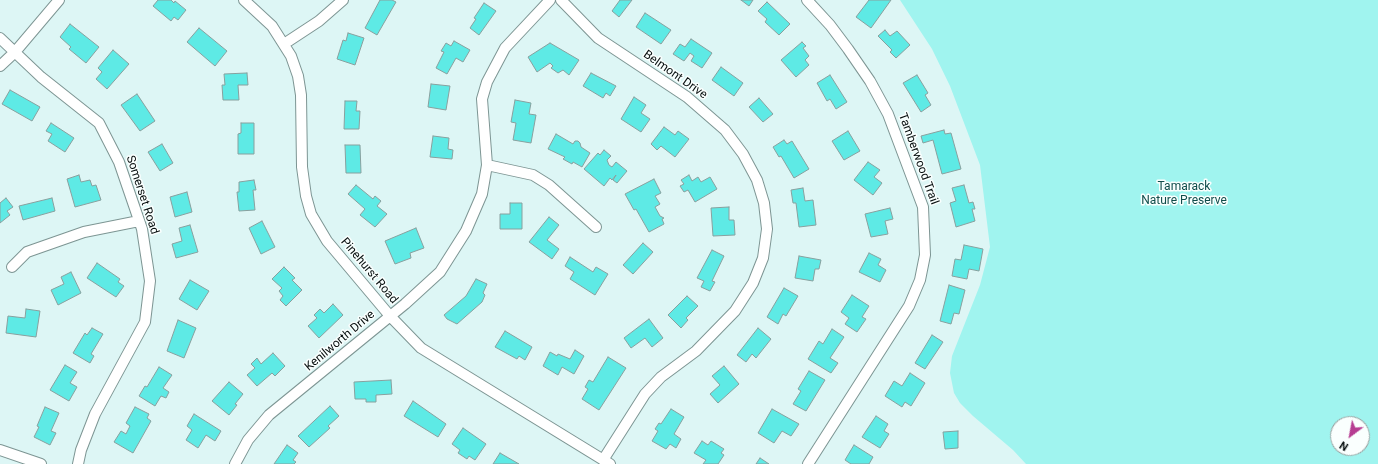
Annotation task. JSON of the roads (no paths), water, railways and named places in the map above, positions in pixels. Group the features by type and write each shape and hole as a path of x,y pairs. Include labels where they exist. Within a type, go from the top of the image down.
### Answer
{"street":[{"path":"0,66 16,52 59,0"},
{"name":"Pinehurst Road","path":"244,0 272,26 291,56 298,76 304,187 311,214 327,242 411,340 436,359 607,462"},
{"path":"284,44 319,21 343,0"},
{"name":"Kenilworth Drive","path":"235,464 248,440 269,415 390,316 440,272 466,231 482,194 487,165 482,99 486,82 505,48 550,0"},
{"name":"Belmont Drive","path":"561,0 598,38 687,97 725,130 743,154 757,180 764,204 767,229 763,258 753,283 735,311 696,351 661,377 645,394 607,462"},
{"name":"Tamberwood Trail","path":"807,0 830,25 870,81 888,114 923,207 925,236 925,255 920,280 909,306 808,464"},
{"name":"Somerset Road","path":"0,38 41,77 99,123 119,162 139,221 150,281 145,322 94,414 81,450 78,464"},
{"path":"487,165 533,175 549,185 596,227"},
{"path":"12,267 27,252 84,232 139,221"},
{"path":"0,450 41,464"}],"park label":[{"name":"Tamarack Nature Preserve","path":"1184,194"}]}
